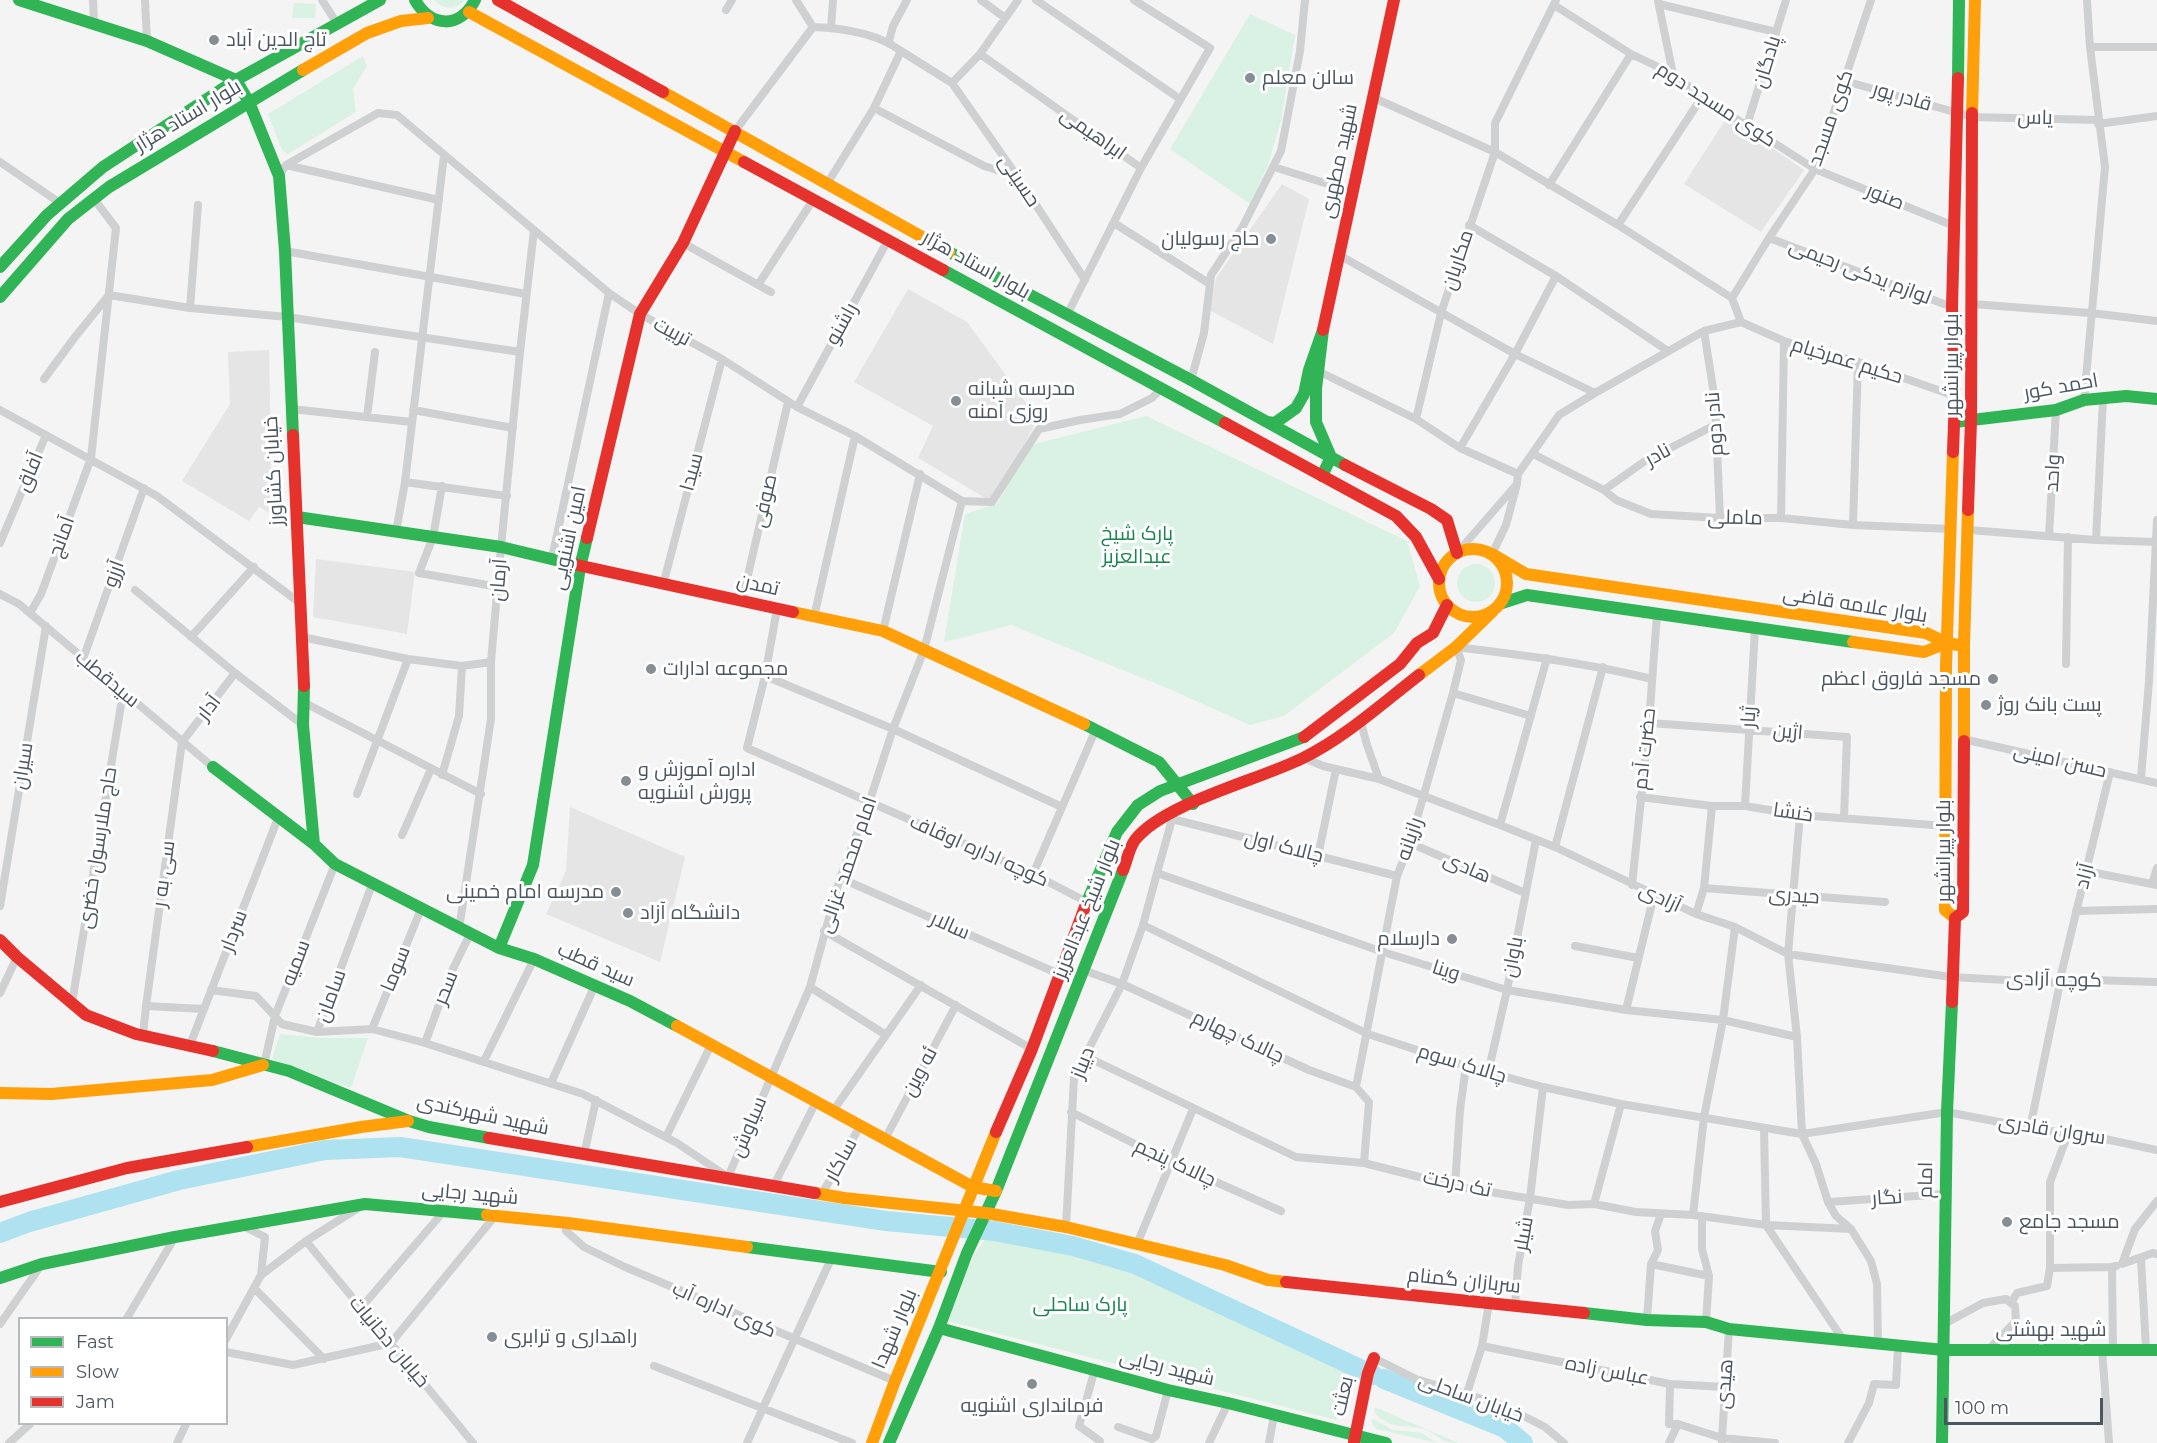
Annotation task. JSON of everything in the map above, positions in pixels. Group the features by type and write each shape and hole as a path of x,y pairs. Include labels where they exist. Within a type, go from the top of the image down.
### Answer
{"street":[{"path":"19,0 147,41 236,80"},
{"path":"93,0 94,23"},
{"path":"145,0 147,41"},
{"path":"322,0 338,25"},
{"name":"بلوار استاد هژار","path":"0,267 60,203 103,168 236,80 380,0"},
{"path":"415,0 428,18"},
{"path":"469,12 475,0"},
{"name":"بلوار استاد هژار","path":"498,0 972,266 1191,380 1377,483 1431,509 1447,520 1457,553"},
{"path":"726,10 732,0"},
{"path":"796,0 813,27"},
{"path":"831,28 833,0"},
{"path":"889,41 893,26 907,0"},
{"path":"981,0 1005,18"},
{"path":"813,27 880,37 952,84 980,54 1018,0"},
{"path":"1036,0 1180,99"},
{"name":"ابراهیمی","path":"980,54 1141,168 1210,48 1134,0"},
{"path":"1181,399 1191,380 1204,333 1211,275 1242,228 1281,152 1300,51 1305,0"},
{"name":"شهید مطهری","path":"1323,330 1394,0"},
{"name":"پادگان","path":"1747,125 1786,0"},
{"name":"کوی مسجد","path":"1732,298 1815,169 1871,0"},
{"name":"بلوار پیرانشهر","path":"1959,0 1952,307 1955,422 1947,644 1945,910 1955,918 1963,912 1964,646 1971,420 1972,117 1975,0"},
{"path":"2084,400 2105,167 2098,122 2087,0"},
{"name":"کوی مسجد دوم","path":"1555,2 1631,54 1673,74 1702,97 1815,169"},
{"name":"مکاریان","path":"1416,419 1441,313 1495,152 1495,123 1555,2"},
{"path":"1673,74 1659,2 1776,33"},
{"name":"بلوار استاد هژار","path":"0,297 68,219 109,187 367,33 401,21 428,18 448,22 458,20 469,12 612,88 724,153 1395,516 1405,524 1424,549 1439,579"},
{"path":"735,131 813,27"},
{"path":"2090,47 2157,47"},
{"path":"827,184 874,108 901,51"},
{"path":"1549,185 1631,54"},
{"name":"خیابان کشاورز","path":"236,80 249,102 279,176 285,251 297,517 305,703 303,725 314,844"},
{"name":"قادر پور","path":"1845,81 1972,117"},
{"name":"حسینی","path":"952,84 1017,176 1085,280"},
{"path":"1372,97 1495,152 1618,225 1732,298 1741,322 1704,331 1559,415 1518,474 1506,525 1492,554"},
{"path":"1618,225 1702,97"},
{"path":"874,108 984,166 1017,176"},
{"name":"تربیت","path":"279,176 286,165 378,112 397,115 609,293 640,314 722,359 788,402 855,436 962,501"},
{"name":"یاس","path":"1972,117 2098,122 2157,116"},
{"name":"امین اشنویی","path":"499,948 533,866 580,567 640,314 682,243 735,131"},
{"path":"396,532 405,482 444,155"},
{"path":"0,162 60,203"},
{"path":"286,165 439,200"},
{"path":"1274,167 1353,192"},
{"path":"1067,315 1141,168"},
{"name":"صنور","path":"1815,169 1954,226"},
{"name":"آمانج","path":"30,613 41,594 91,458 117,228 94,199"},
{"path":"758,285 813,200"},
{"path":"190,308 198,205"},
{"path":"1113,223 1210,284"},
{"path":"1469,225 1556,276 1668,351"},
{"name":"آرمان","path":"465,932 465,881 481,794 491,719 491,662 501,547 519,352 534,230"},
{"name":"لوازم یدکی رحیمی","path":"1769,238 1952,307"},
{"name":"راشنو","path":"797,407 888,240"},
{"path":"682,243 771,292"},
{"path":"285,251 526,294"},
{"path":"1339,255 1515,354 1595,393"},
{"path":"1460,448 1515,354 1556,276"},
{"path":"552,558 609,293"},
{"path":"45,379 109,295 190,308 287,317 519,352"},
{"path":"1972,304 2091,313 2157,321"},
{"name":"حکیم عمرخیام","path":"1741,322 1784,341 1858,362 1955,396"},
{"path":"1322,476 1331,458 1316,422 1318,371 1323,330"},
{"path":"1287,456 1283,442 1285,417 1296,408 1304,394 1309,370 1323,330"},
{"name":"نادر دوم","path":"1704,331 1715,401 1720,518"},
{"path":"1781,518 1784,341"},
{"path":"367,417 375,352"},
{"name":"سیدا","path":"663,585 722,359"},
{"path":"1853,525 1858,362"},
{"path":"1318,371 1416,419 1460,448 1518,474"},
{"path":"924,650 962,501 992,502 1039,429 1120,414 1152,398 1162,388"},
{"name":"احمد کور","path":"1955,422 2056,410 2084,400 2126,396 2157,399"},
{"path":"2096,540 2103,399"},
{"name":"صوفی","path":"742,601 788,402"},
{"path":"1267,422 1275,423 1296,408"},
{"path":"291,409 411,422"},
{"path":"0,410 144,488 300,603"},
{"path":"413,410 513,428"},
{"name":"واحد","path":"2049,536 2056,410"},
{"name":"نادر","path":"1604,490 1645,461 1715,425"},
{"name":"آفاق","path":"0,543 46,435"},
{"path":"814,617 855,436"},
{"name":"ماملی","path":"1533,454 1604,490 1616,500 1651,514 1720,518 1781,518 1853,525 1951,529"},
{"path":"883,631 920,474"},
{"path":"405,482 507,496"},
{"path":"1457,553 1476,549 1492,554 1506,571 1507,593 1497,607 1484,616 1474,618 1455,612 1447,605 1439,589 1439,579 1445,564 1517,484"},
{"path":"442,486 433,537 419,573 499,587"},
{"name":"آرزو","path":"83,658 144,488"},
{"name":"تمدن","path":"297,517 501,547 552,558 580,567 883,631 1096,729 1160,762 1193,804"},
{"path":"2141,778 2157,520"},
{"path":"1969,530 2096,540 2156,542"},
{"path":"2066,664 2068,537"},
{"name":"بلوار علامه قاضی","path":"1492,554 1526,574 1926,633 1947,644"},
{"path":"191,637 254,567"},
{"path":"135,590 235,673 303,725"},
{"name":"سیدقطب","path":"0,594 19,604 213,767"},
{"name":"بلوار علامه قاضی","path":"1497,607 1527,595 1924,652 1947,644"},
{"name":"بلوار شیخ عبدالعزیز","path":"957,1231 973,1187 1032,1048 1087,902 1117,832 1131,813 1138,805 1160,791 1304,737 1400,664 1417,643 1433,633 1447,605"},
{"name":"بلوار شیخ عبدالعزیز","path":"984,1218 1134,842 1145,830 1193,804 1263,773 1304,758 1335,739 1456,647 1497,607"},
{"path":"777,609 765,676 893,729 1062,807"},
{"name":"حضرت آدم","path":"1632,885 1649,723 1657,614"},
{"name":"سیران","path":"0,906 46,627"},
{"name":"ژیار","path":"1745,806 1755,628"},
{"path":"302,637 408,659 462,666 491,662"},
{"path":"1947,644 1964,646"},
{"path":"1456,647 1603,667 1652,679"},
{"name":"رازیانه","path":"1356,1087 1397,876 1410,843 1461,660 1456,647"},
{"name":"امام محمد غزالی","path":"769,1078 810,987 840,878 924,650"},
{"path":"1500,825 1547,658"},
{"path":"357,794 408,659"},
{"path":"442,775 459,716 462,666"},
{"path":"1555,847 1603,667"},
{"name":"آدار","path":"182,742 235,673"},
{"name":"کوچه اداره اوقاف","path":"765,676 747,748 1033,874 1087,902"},
{"name":"حاج ملارسول خضری","path":"72,1003 123,693"},
{"path":"1453,693 1531,716"},
{"path":"305,703 481,794"},
{"path":"1360,719 1379,779"},
{"name":"اژین","path":"1649,723 1847,737 1844,818"},
{"path":"1033,874 1096,729"},
{"name":"حسن امینی","path":"1963,739 2157,783"},
{"name":"سی به ر","path":"143,1035 182,742"},
{"name":"آزادی","path":"1304,758 1323,766 1379,779 1555,847 1696,914 1735,927 1788,954 1951,977"},
{"name":"سید قطب","path":"213,767 314,844 335,864 499,948 534,959 630,1001 973,1187 996,1191"},
{"path":"402,835 431,769"},
{"path":"1318,856 1336,769"},
{"name":"آزاد","path":"2030,1128 2060,981 2110,772"},
{"name":"خنشا","path":"1640,797 1712,806 1745,806 1800,815 1946,826"},
{"path":"1696,914 1704,888 1712,806"},
{"path":"1143,925 1173,815"},
{"name":"چالاک اول","path":"1173,815 1397,876"},
{"path":"1800,815 1788,954 1797,1037 1802,1134 1816,1164 1828,1202 1836,1216 1851,1229 1871,1261 1877,1284 1878,1344"},
{"name":"سردار","path":"190,1045 278,818"},
{"name":"باوان","path":"1488,1073 1507,990 1536,840"},
{"name":"هادی","path":"1410,843 1525,893"},
{"name":"سمیه","path":"264,1065 275,1016 335,864"},
{"path":"2086,871 2155,884 2157,868"},
{"name":"وینا","path":"1157,873 1383,951 1507,990 1626,1010 1723,1020 1797,1037"},
{"name":"سالار","path":"840,878 1059,974"},
{"name":"سامان","path":"211,990 256,996 282,1024 317,1032 373,882"},
{"name":"حیدری","path":"1704,888 1885,902"},
{"path":"1626,1010 1654,895"},
{"name":"سوما","path":"372,1029 421,909"},
{"path":"2076,911 2157,909"},
{"name":"امام","path":"1942,1443 1947,1112 1955,918"},
{"name":"دیباز","path":"1066,1227 1074,1078 1122,984 1143,925"},
{"name":"چالاک سوم","path":"1143,925 1368,1034 1488,1073 1621,1104 1802,1134"},
{"path":"1706,1322 1709,1276 1702,1249 1698,1216 1704,1118 1723,1020 1735,927"},
{"name":"سحر","path":"425,1043 465,932"},
{"path":"824,932 1032,1048"},
{"name":"شهید شهرکندی","path":"0,939 17,957 86,1015 143,1035 289,1071 409,1121 429,1127 584,1155 984,1218"},
{"path":"1575,946 1638,958"},
{"path":"0,993 17,957"},
{"path":"484,1061 534,959"},
{"path":"1083,970 1122,984"},
{"name":"کوچه آزادی","path":"1951,977 2157,982"},
{"name":"چالاک چهارم","path":"1122,984 1309,1070 1356,1087"},
{"path":"833,1111 921,985"},
{"path":"551,1083 596,986"},
{"path":"810,987 886,1035"},
{"name":"ئه وین","path":"885,1139 956,1005"},
{"path":"146,1006 204,1009"},
{"path":"317,1032 372,1029 484,1061 583,1094 666,1137 728,1177"},
{"path":"666,1137 711,1045"},
{"name":"تک درخت","path":"1085,1056 1192,1110 1296,1158 1364,1163 1455,1186 1568,1205 1594,1204 1660,1215 1698,1216 1766,1225 1851,1229"},
{"path":"0,1093 51,1094 212,1080 264,1065"},
{"path":"1455,1186 1460,1110 1466,1066"},
{"name":"سیاوش","path":"728,1177 769,1078"},
{"path":"1356,1087 1369,1102 1364,1163"},
{"name":"شیلر","path":"1515,1306 1518,1266 1530,1198 1543,1087"},
{"path":"584,1155 596,1100"},
{"path":"774,1185 816,1102"},
{"path":"1594,1204 1621,1104"},
{"path":"1137,1244 1192,1110"},
{"name":"چالاک پنجم","path":"1071,1112 1171,1162 1281,1210"},
{"name":"سروان قادری","path":"1802,1134 1947,1112 2030,1128 2105,1138 2157,1150"},
{"path":"0,1202 127,1168 349,1129 409,1121"},
{"name":"ساکار","path":"822,1194 860,1126"},
{"path":"1764,1129 1766,1225 1845,1341"},
{"path":"2011,1303 2017,1293 2047,1286 2050,1268 2050,1182 2068,1134"},
{"name":"نگار","path":"1828,1202 1946,1194"},
{"path":"2122,1264 2135,1229 2157,1201"},
{"path":"261,1275 306,1241 365,1204"},
{"name":"شهید رجایی","path":"0,1278 42,1264 176,1237 365,1204 568,1223 941,1272"},
{"path":"360,1309 444,1211"},
{"path":"1647,1320 1652,1264 1658,1250 1655,1231 1660,1215"},
{"path":"228,1352 293,1365 391,1343 495,1216"},
{"name":"سربازان گمنام","path":"984,1218 1066,1227 1225,1265 1268,1280 1647,1320 1706,1322 1729,1329 1944,1350"},
{"name":"بلوار شهدا","path":"889,1443 939,1328 967,1253 984,1218"},
{"name":"کوی اداره آب","path":"568,1223 566,1231 584,1246 625,1266 793,1340 895,1381"},
{"path":"228,1336 261,1275 265,1237 243,1226"},
{"name":"بلوار شهدا","path":"872,1443 957,1231"},
{"path":"128,1317 176,1237"},
{"name":"خیابان دخانیات","path":"306,1241 473,1443"},
{"path":"2050,1268 2112,1267 2153,1253 2157,1254"},
{"path":"747,1443 831,1259"},
{"path":"2140,1259 2152,1350"},
{"path":"0,1324 42,1264"},
{"path":"1652,1264 1709,1276"},
{"path":"2109,1443 2107,1349 2112,1267"},
{"path":"255,1289 324,1359"},
{"path":"1944,1324 1983,1303 2006,1299 2015,1306 2016,1321 1988,1350"},
{"path":"1467,1393 1482,1346 1489,1303"},
{"name":"شهید رجایی","path":"939,1328 1168,1390 1274,1415 1354,1439 1386,1443"},
{"name":"هیدی","path":"1722,1441 1729,1329"},
{"name":"عباس زاده","path":"1482,1346 1670,1384 1669,1424 1678,1424"},
{"path":"1848,1443 1865,1412 1874,1384 1896,1385 1898,1346"},
{"name":"شهید بهشتی","path":"1944,1350 2152,1350"},
{"name":"خیابان ساحلی","path":"1374,1359 1416,1379 1502,1405 1545,1427 1563,1443"},
{"name":"بعثت","path":"1354,1439 1368,1373 1374,1359"},
{"path":"654,1366 852,1443"},
{"path":"1095,1369 1079,1426 1100,1441 1099,1443"},
{"path":"1670,1384 1725,1387"},
{"path":"1118,1427 1152,1439 1156,1436 1168,1390"},
{"path":"1209,1443 1228,1403"},
{"path":"1269,1443 1274,1415"},
{"path":"1669,1443 1678,1424 1722,1441 1775,1443"},
{"path":"9,1443 29,1425"},
{"path":"177,1443 186,1425"}],"shaded area":[{"path":"1727,117 1804,170 1761,232 1684,184"},
{"name":"حاج رسولیان","path":"1282,184 1309,199 1273,344 1209,310 1216,278"},
{"name":"مدرسه شبانه روزی آمنه","path":"908,289 967,322 1038,419 992,502 918,458 933,426 854,382"},
{"path":"269,350 272,514 259,507 249,521 182,481 230,404 228,352"},
{"path":"316,559 415,572 407,634 313,617"},
{"name":"مدرسه امام خمینی","path":"570,807 685,857 660,962 546,914 566,871"}],"green space":[{"path":"434,0 465,0 458,6 450,8 441,6"},
{"path":"294,3 316,4 315,18 292,18"},
{"name":"سالن معلم","path":"1250,14 1295,35 1281,121 1268,165 1250,204 1170,149"},
{"path":"363,56 367,66 353,89 356,112 288,154 282,150 268,114"},
{"name":"پارک شیخ عبدالعزیز","path":"1146,416 1407,541 1420,586 1394,633 1284,716 1250,725 1167,688 1011,625 944,642 965,514 997,504 1030,445"},
{"path":"1476,564 1490,569 1495,583 1490,597 1476,602 1462,597 1457,583 1462,569"},
{"path":"280,1034 321,1038 368,1038 351,1088 272,1059"},
{"name":"پارک ساحلی","path":"987,1237 1095,1258 1145,1275 1347,1370 1336,1420 948,1321 973,1256"},
{"path":"1375,1407 1458,1443 1442,1440 1423,1429 1386,1422 1374,1412"},
{"path":"1373,1419 1393,1430 1422,1433 1437,1443 1377,1429 1371,1421"}],"waterway":[{"path":"0,1233 29,1222 179,1180 325,1150 400,1147 886,1221 994,1231 1073,1246 1135,1264 1373,1375"},
{"path":"1384,1379 1505,1428 1523,1443"}],"traffic: fast":[{"path":"19,0 147,41 236,80 249,102 279,176 285,251 293,435"},
{"path":"0,267 47,215 103,167 236,80 380,0"},
{"path":"415,0 429,16 445,21 462,16 475,0"},
{"path":"1958,78 1959,0"},
{"path":"0,297 68,219 109,187 303,70"},
{"path":"949,252 1191,380 1345,465"},
{"path":"943,270 1225,423"},
{"path":"1267,422 1275,423 1296,408 1304,394 1309,370 1323,330 1316,389 1316,422 1331,457 1322,476"},
{"path":"1955,422 2056,410 2084,400 2126,396 2157,399"},
{"path":"297,517 501,547 568,563"},
{"path":"499,948 533,865 580,567 587,538"},
{"path":"1502,603 1527,595 1853,642"},
{"path":"304,686 303,725 314,844"},
{"path":"1084,724 1159,762 1193,804"},
{"path":"1086,904 1117,832 1138,805 1160,791 1304,737"},
{"path":"213,767 314,844 335,864 499,948 534,959 630,1001 677,1026"},
{"path":"889,1443 939,1328 967,1253 996,1191 1123,870"},
{"path":"1942,1443 1947,1112 1952,1002"},
{"path":"213,1051 289,1071 409,1121 489,1138"},
{"path":"0,1278 42,1264 175,1237 365,1204 487,1215"},
{"path":"747,1247 941,1272"},
{"path":"1584,1313 1647,1320 1706,1322 1729,1329 1944,1350 2157,1350"},
{"path":"939,1328 1168,1390 1386,1443"}],"traffic: slow":[{"path":"1972,113 1975,0"},
{"path":"469,12 744,162"},
{"path":"303,70 367,33 401,21 428,18"},
{"path":"663,92 949,252"},
{"path":"1953,452 1946,667 1945,910 1955,918"},
{"path":"1964,741 1968,510"},
{"path":"1466,549 1480,549 1492,554 1502,564 1507,583 1502,602 1492,612 1480,617 1466,617 1454,612 1444,602 1439,590 1439,576 1444,564 1454,554 1466,549"},
{"path":"1492,554 1526,574 1926,633 1947,643 1964,646"},
{"path":"1419,675 1456,647 1493,611"},
{"path":"793,612 883,631 1084,724"},
{"path":"1853,642 1924,652 1947,643"},
{"path":"677,1026 973,1187 996,1191"},
{"path":"0,1093 51,1094 212,1080 263,1065"},
{"path":"247,1147 408,1121"},
{"path":"872,1443 996,1132"},
{"path":"815,1193 986,1213 1066,1227 1225,1265 1268,1280 1286,1282"},
{"path":"487,1215 568,1223 747,1247"}],"traffic: jam":[{"path":"498,0 663,92"},
{"path":"1323,330 1394,0"},
{"path":"1953,452 1955,396 1952,307 1958,78"},
{"path":"1968,510 1971,420 1972,113"},
{"path":"587,538 640,314 683,243 735,131"},
{"path":"744,162 943,270"},
{"path":"1225,423 1396,516 1416,537 1439,579"},
{"path":"293,435 304,686"},
{"path":"1345,465 1431,509 1447,520 1457,553"},
{"path":"568,563 793,612"},
{"path":"1304,737 1400,664 1417,643 1433,633 1447,605"},
{"path":"1123,870 1135,840 1167,815 1213,793 1284,766 1318,750 1363,720 1419,675"},
{"path":"1955,918 1963,912 1964,741"},
{"path":"996,1132 1032,1049 1086,904"},
{"path":"1952,1002 1955,918"},
{"path":"0,940 86,1015 136,1034 213,1051"},
{"path":"489,1138 815,1193"},
{"path":"0,1202 127,1168 247,1147"},
{"path":"1286,1282 1584,1313"},
{"path":"1354,1442 1368,1373 1374,1358"}],"place":[{"name":"تاج الدین آباد","path":"214,40"},
{"name":"سالن معلم","path":"1250,78"},
{"name":"حاج رسولیان","path":"1271,239"},
{"name":"مدرسه شبانه روزی آمنه","path":"956,401"},
{"name":"مجموعه ادارات","path":"651,669"},
{"name":"مسجد فاروق اعظم","path":"1993,679"},
{"name":"پست بانک روژ","path":"1986,705"},
{"name":"اداره آموزش و پرورش اشنویه","path":"626,781"},
{"name":"مدرسه امام خمینی","path":"616,892"},
{"name":"دانشگاه آزاد","path":"628,913"},
{"name":"دارسلام","path":"1452,939"},
{"name":"مسجد جامع","path":"2007,1222"},
{"name":"راهداری و ترابری","path":"492,1337"},
{"name":"فرمانداری اشنویه","path":"1032,1384"}]}
